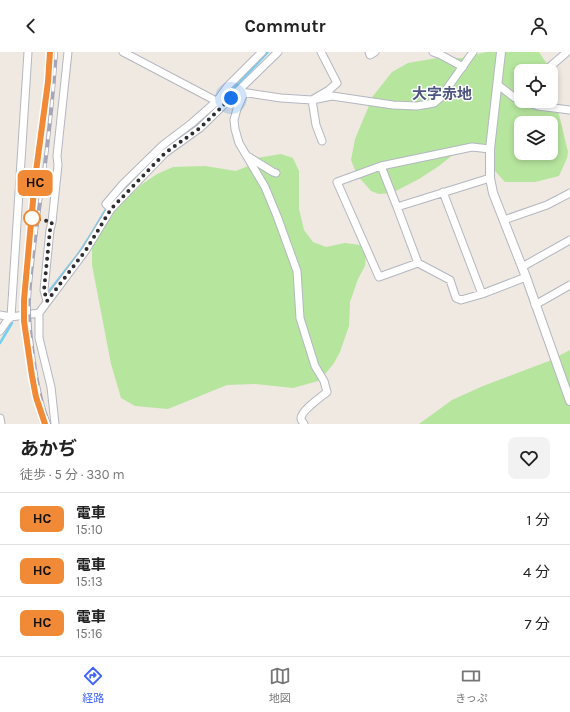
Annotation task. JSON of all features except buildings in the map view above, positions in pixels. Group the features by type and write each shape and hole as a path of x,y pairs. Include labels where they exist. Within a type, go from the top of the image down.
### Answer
{"street":[{"path":"0,331 10,317 28,52"},
{"path":"47,301 44,290 58,165 57,156 68,52"},
{"path":"123,52 220,103"},
{"path":"55,424 51,387 39,338 39,313 86,250 109,207 165,153 200,128 220,103 227,87 262,52"},
{"path":"278,52 250,79 241,92 234,120 239,143 265,187 297,271 300,318 315,366 324,382 327,392 304,411 301,418 302,423 304,424"},
{"path":"312,100 329,90 337,83 321,52"},
{"path":"368,52 370,55 375,52"},
{"path":"434,52 463,67"},
{"path":"220,103 241,92 281,98 312,100 332,96 393,105 417,106 434,103 441,97 473,52"},
{"path":"501,52 490,149 490,178 493,193 526,277 570,401"},
{"path":"553,64 567,52"},
{"path":"498,85 514,96"},
{"path":"312,100 316,125 322,141"},
{"path":"554,108 570,110"},
{"path":"418,263 379,277 337,182 381,166 472,147 490,149"},
{"path":"247,156 276,173"},
{"path":"381,166 418,263 450,280 456,298 461,300 482,294 526,277"},
{"path":"397,207 490,178"},
{"path":"443,192 482,294"},
{"path":"504,220 547,205 570,193"},
{"path":"522,267 570,240"},
{"path":"535,305 570,285"},
{"path":"0,314 10,317 39,313"},
{"path":"0,418 1,424"}],"green space":[{"path":"486,52 539,52 547,64 514,64 514,108 557,108 568,152 559,176 535,182 505,182 495,171 488,157 480,148 454,154 419,179 392,193 379,194 371,191 357,175 351,160 355,139 373,96 392,72 408,63 437,58 462,58"},
{"path":"281,154 293,158 299,171 299,209 304,230 313,242 326,247 345,243 360,245 366,252 365,266 358,279 350,302 349,326 340,352 334,363 318,381 293,388 255,384 227,385 168,409 135,406 121,398 111,364 92,265 92,241 103,221 142,184 157,174 173,167 205,166 236,171 248,166 257,158"},
{"path":"570,350 570,424 419,424 452,400 483,386 549,361"}],"waterway":[{"path":"225,98 268,52"},
{"path":"173,143 199,123 216,107"},
{"path":"50,290 79,253 105,211 123,189 151,163"},
{"path":"0,343 12,323"}],"railway":[{"path":"30,235 35,179 48,82 50,52"},
{"path":"49,424 36,378 29,323 29,299 34,244 48,137 56,52"}],"train":[{"name":"HC","path":"45,424 36,397 32,376 24,321 24,300 35,179 48,82 50,52"}],"district":[{"name":"大字赤地","path":"442,94"}],"route":[{"path":"32,218 52,222 44,290 47,301 86,250 111,209 165,153 200,128 223,104 231,98"}]}
